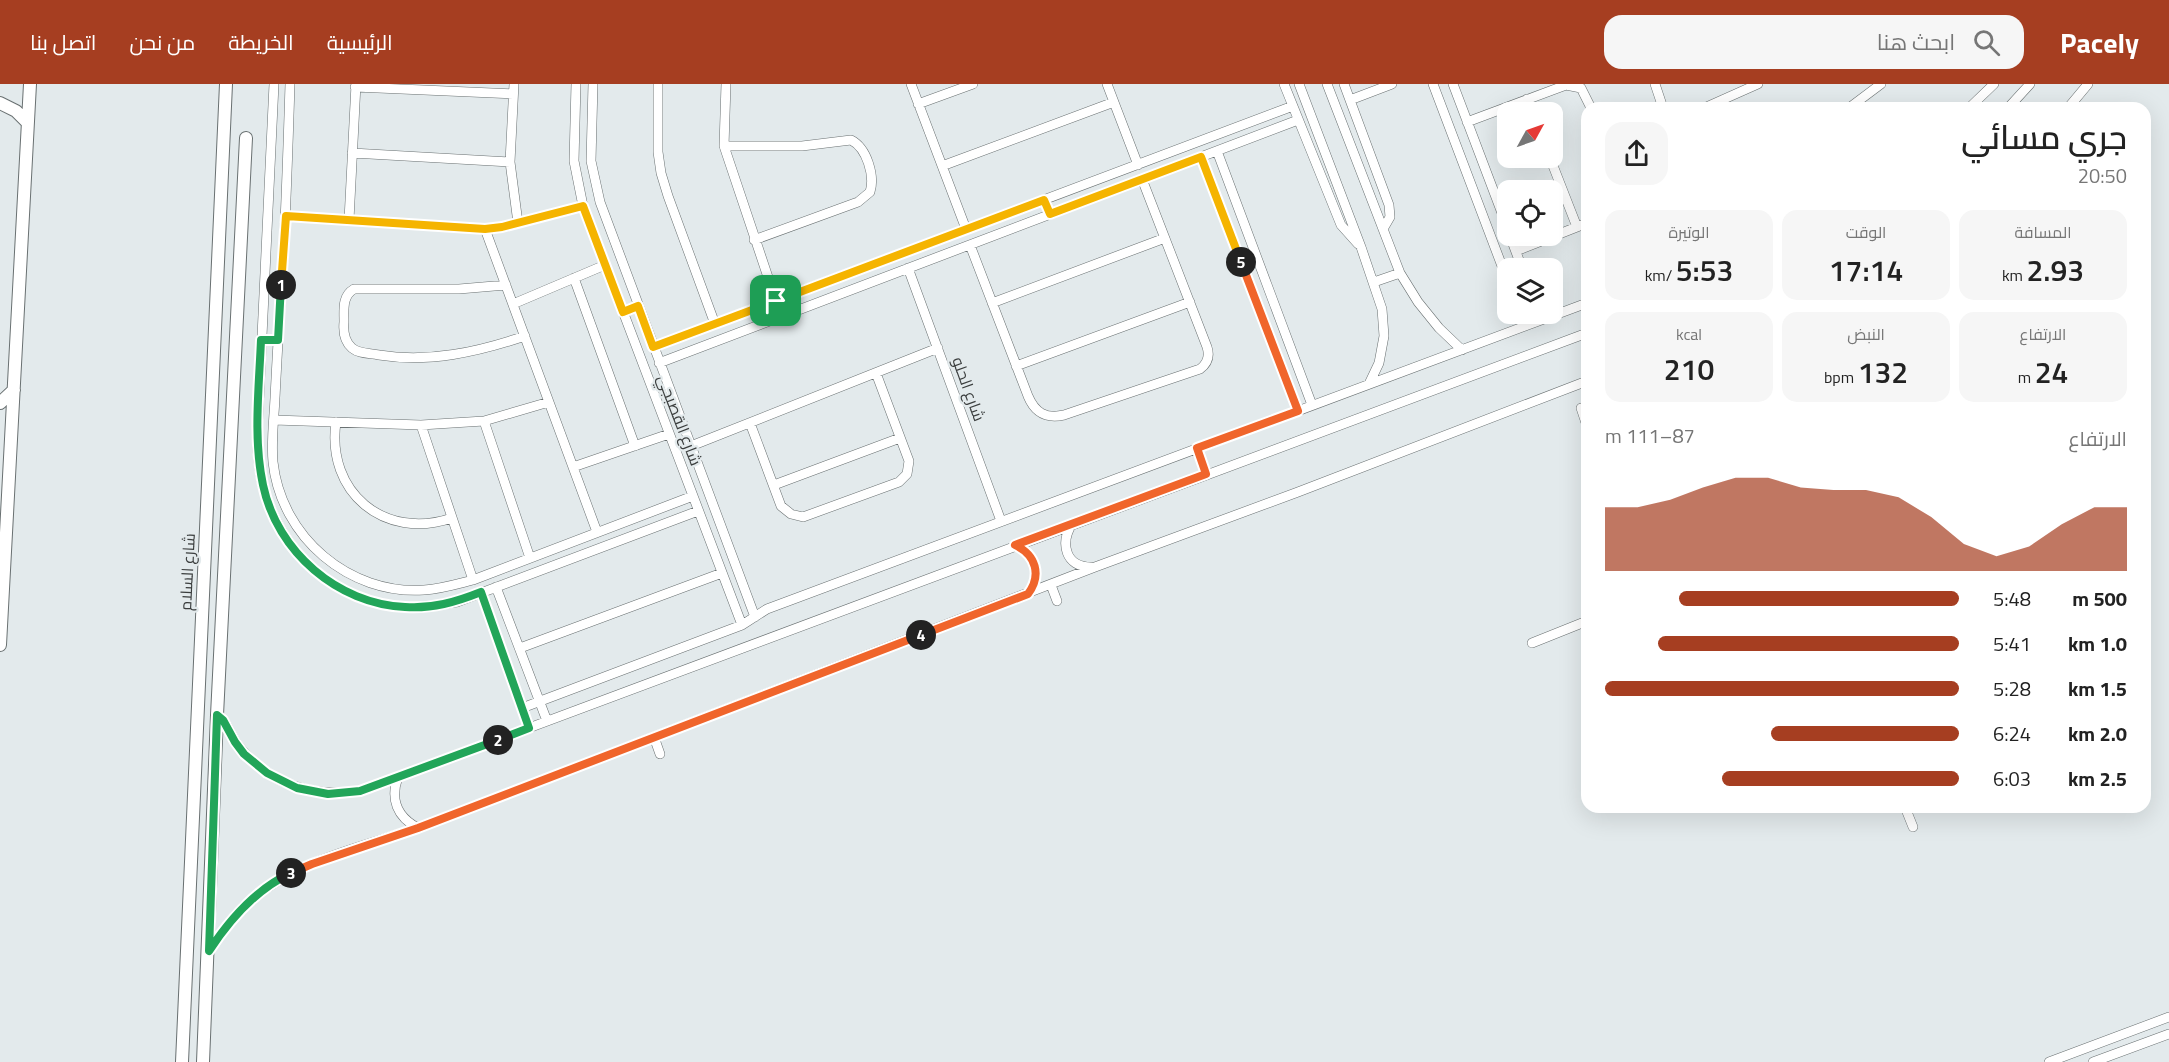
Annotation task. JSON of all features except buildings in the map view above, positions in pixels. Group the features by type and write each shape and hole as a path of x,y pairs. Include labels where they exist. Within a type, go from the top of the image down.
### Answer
{"main road":[{"path":"0,645 5,439 15,390 30,84"},
{"name":"شارع السلام","path":"182,1062 226,84"},
{"path":"0,103 16,111 27,122"},
{"path":"203,1062 217,715 246,138"},
{"path":"0,403 15,390"},
{"path":"186,981 207,983"}],"street":[{"path":"274,84 257,441 264,489 272,511 299,555 332,584 355,596 380,604 405,608 431,607 457,602 698,511"},
{"path":"290,84 286,216 273,462 284,504 294,524 307,541 341,570 360,579 403,590 424,590 473,580 693,496"},
{"name":"شارع القصبجي","path":"576,84 574,161 583,206 742,625"},
{"name":"شارع القصبجي","path":"593,84 590,140 594,181 653,347 756,617"},
{"path":"658,84 658,152 661,173 715,324"},
{"path":"726,84 723,146 776,301"},
{"path":"910,84 966,229"},
{"path":"918,104 973,84"},
{"path":"1107,84 1138,165"},
{"path":"1284,84 1341,225 1361,247"},
{"path":"1299,84 1374,282 1382,309 1384,336 1379,363 1369,384"},
{"path":"1327,84 1400,273 1418,302 1439,328 1462,350"},
{"path":"1345,84 1389,205 1390,217 1383,229"},
{"path":"1350,100 1372,88 1392,84"},
{"path":"1434,84 1499,258"},
{"path":"1453,84 1497,200"},
{"path":"1467,122 1571,84 1581,88 1588,102"},
{"path":"1654,84 1661,102"},
{"path":"1718,102 1758,84"},
{"path":"1857,102 1881,84"},
{"path":"1975,102 1994,84"},
{"path":"2014,102 2030,84"},
{"path":"2073,102 2088,84"},
{"path":"349,220 356,86 514,89 510,162 518,223"},
{"path":"942,166 1114,102"},
{"path":"653,347 1293,106"},
{"path":"1267,116 1272,130"},
{"path":"659,363 1298,120"},
{"path":"723,146 802,146 851,140 862,148 872,177 870,192 858,202 754,240"},
{"path":"1217,151 1312,405"},
{"path":"352,153 510,162"},
{"path":"1201,157 1298,411"},
{"path":"1554,168 1577,226"},
{"path":"970,244 1031,405 1046,416 1055,417 1200,369 1207,362 1209,352 1143,179"},
{"path":"1044,200 1050,214"},
{"path":"286,216 485,229 583,206"},
{"path":"1516,251 1581,225"},
{"path":"485,229 597,532"},
{"path":"992,303 1165,238"},
{"path":"1514,246 1518,258"},
{"path":"513,304 605,265"},
{"name":"شارع الحلو","path":"908,268 1001,521"},
{"path":"1374,282 1400,273"},
{"path":"574,278 635,446"},
{"path":"506,285 449,289 354,289 345,297 345,337 357,351 391,357 425,358 464,354 525,336"},
{"path":"1016,366 1190,302"},
{"path":"1563,310 1581,305"},
{"path":"623,312 638,306"},
{"path":"522,708 742,625 767,609 1528,324"},
{"path":"217,715 223,720 235,742 255,764 281,782 313,792 344,794 360,791 1581,335"},
{"path":"674,339 680,355"},
{"path":"261,340 278,340"},
{"path":"691,446 938,348"},
{"path":"750,423 781,506 791,514 804,517 889,485 904,478 909,461 876,373"},
{"path":"209,951 224,928 264,890 287,875 312,864 418,828 1095,567 1581,383"},
{"path":"274,420 421,425 484,421 549,402"},
{"path":"484,421 530,558"},
{"path":"336,422 334,448 341,474 351,491 365,505 388,519 407,524 427,524 452,518"},
{"path":"421,425 473,580"},
{"path":"573,466 669,434"},
{"path":"774,485 900,438"},
{"path":"1197,448 1206,474"},
{"path":"1072,524 1066,533 1064,544 1067,554 1074,562 1084,567 1095,567"},
{"path":"1015,545 1024,550 1036,566 1034,586 1028,594"},
{"path":"520,648 722,573"},
{"path":"727,587 742,581"},
{"path":"1051,585 1057,601"},
{"path":"496,587 547,721"},
{"path":"481,592 529,728"},
{"path":"1532,642 1581,623"},
{"path":"654,737 660,754"},
{"path":"398,777 394,787 396,807 409,823 418,828"},
{"path":"1907,813 1913,827"},
{"path":"2049,1062 2169,1017"},
{"path":"2093,1062 2169,1034"}],"route":[{"path":"1201,157 1298,411 1197,448 1206,474 1015,545 1031,557 1036,566 1034,586 1028,594 418,828 312,864 287,875 264,890 224,928 209,951 217,715 223,720 244,754 267,773 297,788 328,794 360,791 529,728 481,592 457,602 431,607 405,608 380,604 355,596 332,584 313,569 294,549 272,511 264,489 257,441 261,340 278,340 286,216 485,229 502,227 583,206 623,312 638,306 653,347 776,301 1044,200 1050,214 1201,157"}]}
